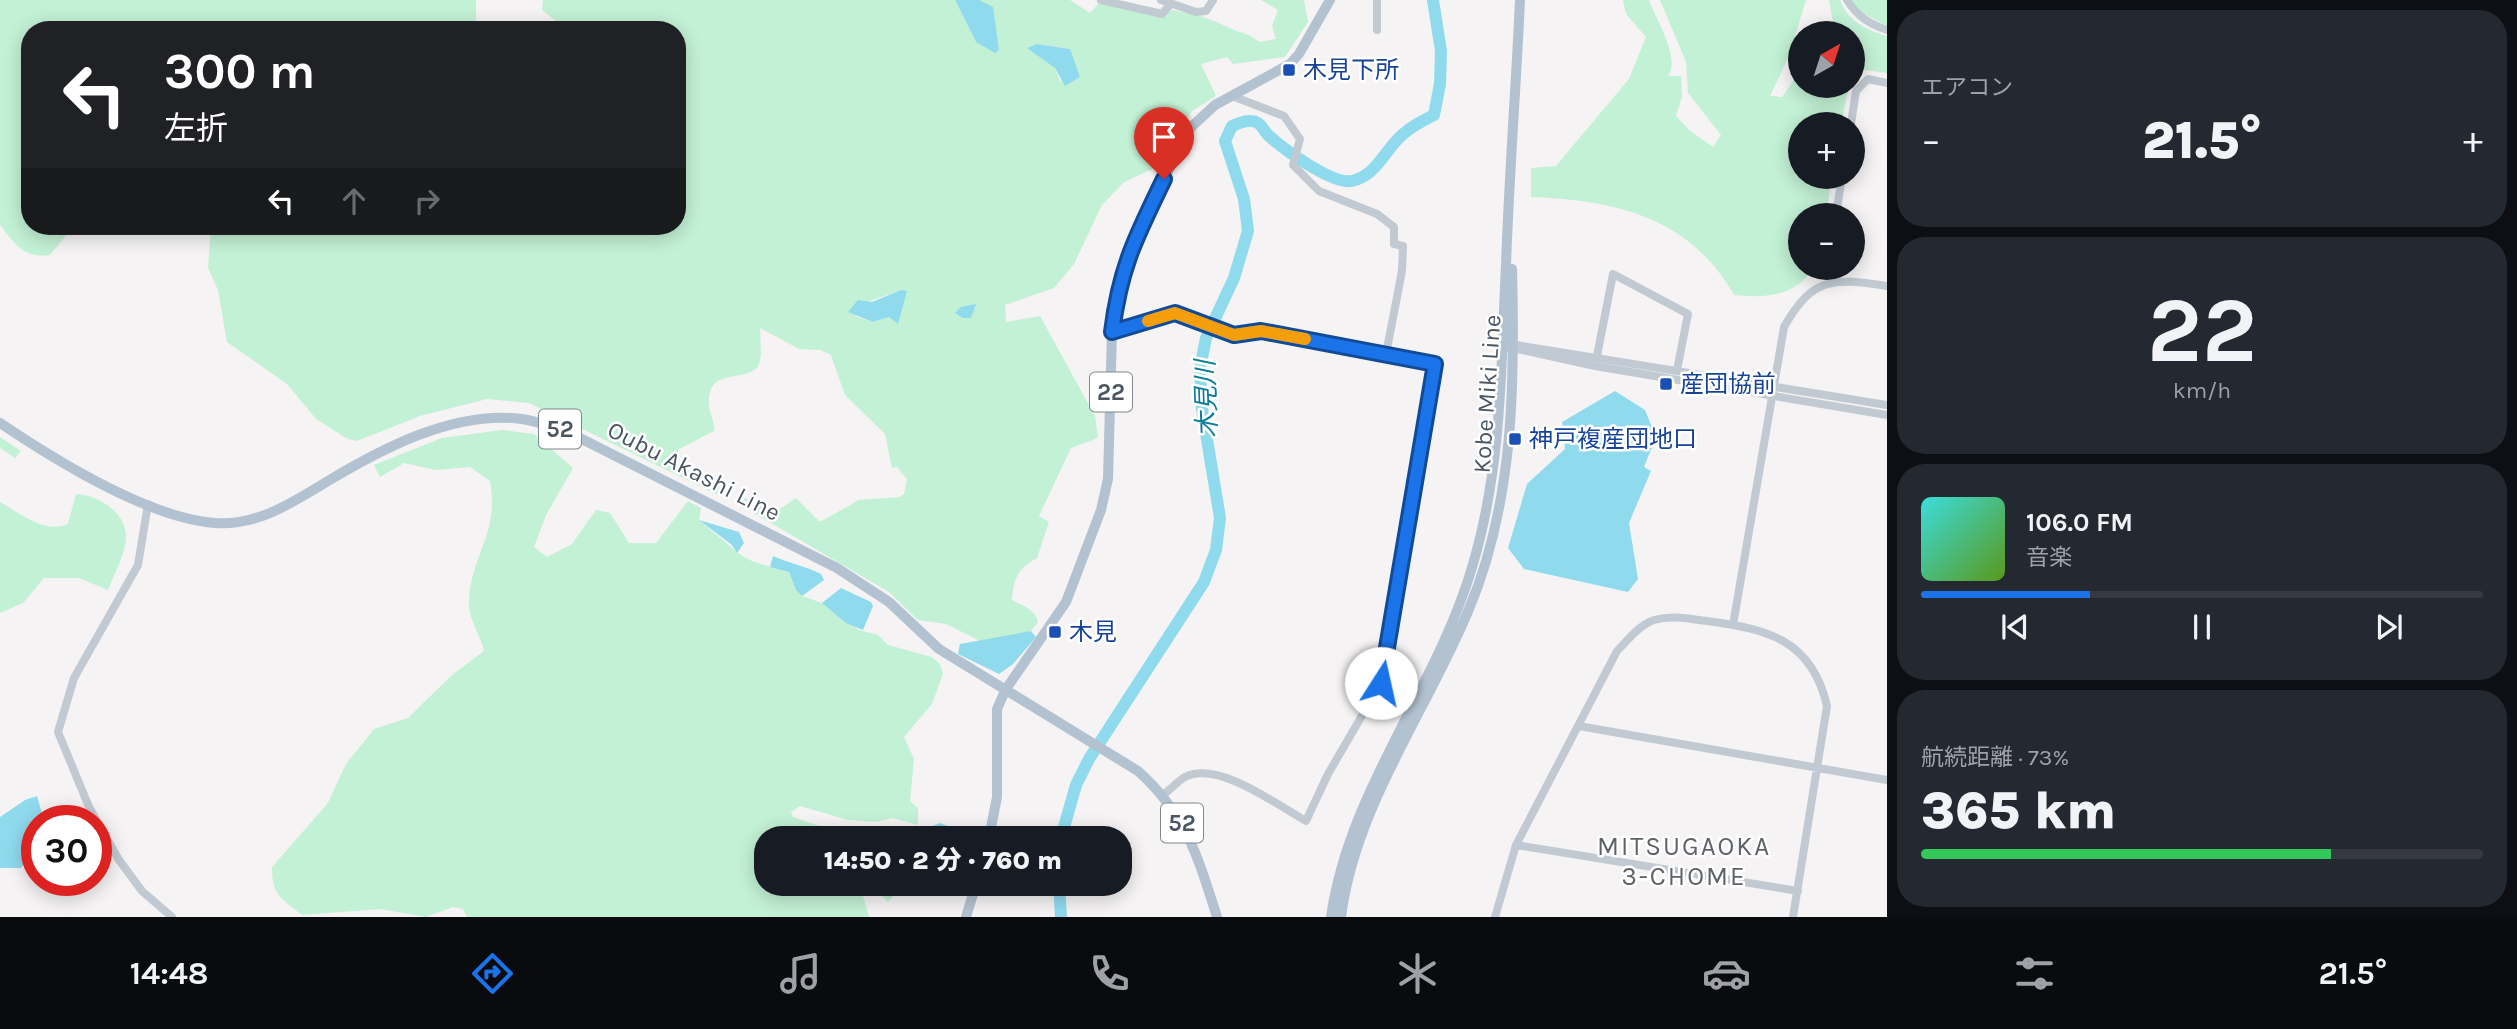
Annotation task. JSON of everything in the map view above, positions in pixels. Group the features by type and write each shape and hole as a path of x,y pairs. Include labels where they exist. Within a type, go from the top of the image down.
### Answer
{"main road":[{"name":"22","path":"991,826 997,797 997,709 1006,689 1066,602 1101,510 1108,479 1112,332 1118,287 1127,254 1189,129 1215,105 1290,64 1306,43 1330,0"},
{"name":"Kobe Miki Line","path":"1341,917 1362,835 1378,796 1441,673 1482,570 1495,522 1510,438 1510,221 1520,0"},
{"name":"Kobe Miki Line","path":"1331,917 1353,831 1369,793 1433,670 1473,567 1494,472 1511,346"},
{"name":"Oubu Akashi Line","path":"0,423 54,458 148,503 181,516 216,523 251,520 282,509 363,461 401,443 452,426 483,419 522,419 568,432 837,568 889,602 939,649 1112,754 1164,794 1194,849 1217,917"},
{"path":"966,917 972,896"}],"street":[{"path":"1101,0 1162,14 1165,3 1196,12 1206,11 1213,0"},
{"path":"1377,0 1377,30"},
{"path":"1847,0 1856,13 1868,23 1887,30"},
{"path":"1853,112 1856,91 1868,79 1887,83"},
{"path":"1232,96 1284,116 1300,139 1293,165 1319,191 1377,214 1394,227 1394,244 1403,246 1402,271 1386,354"},
{"path":"1597,356 1613,274 1688,314 1678,370"},
{"path":"1733,625 1784,327 1795,307 1812,291 1836,280 1887,286"},
{"path":"1112,332 1175,313 1234,335 1261,331 1435,364 1381,683 1328,774 1306,821 1231,779 1215,774 1198,773 1185,777 1164,794"},
{"path":"1511,346 1597,356 1887,405"},
{"path":"1511,346 1772,397 1887,415"},
{"path":"148,503 138,565 85,657 64,705 58,732 89,807 119,860 142,891 172,917"},
{"path":"1494,917 1516,845 1617,651 1635,632 1652,621 1673,617 1733,625 1779,637 1796,648 1822,682 1827,706 1793,917"},
{"path":"1579,726 1887,780"},
{"path":"1516,845 1798,891"}],"green space":[{"path":"0,0 476,0 476,21 21,21 21,235 67,235 50,255 33,255 20,248 0,225"},
{"path":"543,0 955,0 976,42 985,5 979,0 1070,0 1090,13 1099,3 1162,18 1172,10 1189,13 1249,35 1259,42 1276,39 1272,26 1278,10 1261,0 1304,0 1308,22 1285,57 1233,64 1227,57 1201,64 1216,96 1192,111 1163,164 1124,182 1102,205 1074,264 1054,288 1005,305 1006,322 1040,316 1095,416 1098,438 1071,448 1039,516 1049,522 1037,558 1021,570 1014,585 1012,600 1031,611 1038,622 1031,631 982,642 946,624 918,620 889,592 740,505 745,498 777,511 796,498 820,522 859,500 900,497 904,494 907,479 897,467 892,468 885,434 845,395 831,355 820,350 799,349 760,328 761,356 758,367 751,372 720,380 714,385 709,404 714,431 679,449 675,459 682,467 724,489 718,495 529,403 487,399 420,416 357,441 346,438 316,419 287,384 227,342 218,290 208,268 210,235 686,235 686,21 556,21 542,10","holes":["1037,44 1070,49 1061,83 1055,68","901,290 896,322 889,317 873,322 855,316 867,302"]},
{"path":"1623,0 1649,0 1670,49 1672,59 1668,76 1681,76 1682,97 1676,116 1690,131 1713,147 1721,135 1688,93 1686,62 1660,0 1806,0 1800,21 1788,21 1788,58 1770,96 1782,97 1788,88 1788,98 1846,98 1844,112 1788,112 1788,189 1830,189 1828,203 1788,203 1788,280 1804,280 1798,285 1778,294 1734,295 1696,247 1648,218 1592,203 1531,197 1531,168 1556,166 1629,79 1646,37 1626,14"},
{"path":"1829,0 1840,0 1855,21 1833,21"},
{"path":"1851,0 1887,0 1887,26 1857,10"},
{"path":"1866,28 1887,36 1887,73 1866,70"},
{"path":"502,430 534,434 573,468 546,515 534,547 547,557 572,544 596,510 610,513 629,543 656,543 688,501 701,508 699,520 742,556 789,572 796,590 802,596 822,603 859,630 878,635 888,645 932,657 940,664 943,674 932,704 904,737 914,759 910,801 918,808 918,825 893,818 876,822 848,820 800,806 791,812 793,817 821,826 754,826 754,896 863,896 869,917 467,917 463,909 453,907 426,917 380,909 302,915 279,896 272,877 272,867 328,803 346,764 374,729 408,718 452,675 484,651 469,604 470,587 491,516 490,481 470,467 436,470 404,463 380,477 374,465 442,438"},
{"path":"0,437 21,451 15,458 0,448"},
{"path":"76,494 95,498 108,506 120,518 125,528 125,548 108,590 79,578 44,578 23,603 0,613 0,502 42,525 59,527 68,524"},
{"path":"882,896 893,896 888,902"}],"water":[{"path":"955,0 979,0 993,7 999,50 995,53 976,42"},
{"path":"1037,44 1070,49 1080,77 1065,86 1055,68 1027,48"},
{"path":"901,290 907,291 898,324 889,317 873,322 848,312 858,300 872,302"},
{"path":"976,304 971,318 963,318 955,313 961,307"},
{"path":"1615,391 1645,410 1656,437 1644,467 1651,471 1629,523 1638,579 1628,592 1524,569 1508,548 1527,484 1565,449 1562,422"},
{"path":"699,520 739,532 744,543 737,553 732,545"},
{"path":"773,556 821,574 824,580 802,596 796,590 789,572 770,567"},
{"path":"841,588 871,602 873,606 863,630 846,623 822,603"},
{"path":"1031,631 1036,637 1013,664 999,674 958,654 960,644"},
{"path":"37,796 40,805 21,805 21,868 0,868 0,817 25,800"}],"waterway":[{"name":"木見川","path":"1064,826 1076,785 1089,759 1204,582 1216,550 1220,518 1202,409 1200,368 1206,338 1234,278 1248,231 1244,199 1225,141 1232,126 1252,121 1259,124 1285,149 1321,172 1344,181 1352,181 1368,174 1402,135 1434,115 1440,84 1441,51 1433,0"},
{"name":"木見川","path":"1060,896 1061,917"}],"slow traffic":[{"path":"1148,321 1175,313 1234,335 1261,331 1305,339"}],"place":[{"name":"木見下所","path":"1289,70"},
{"name":"産団協前","path":"1666,384"},
{"name":"神戸複産団地口","path":"1515,439"},
{"name":"木見","path":"1055,632"}],"district":[{"name":"MITSUGAOKA 3-CHOME","path":"1684,861"}],"route":[{"path":"1164,179 1127,254 1118,287 1112,332 1175,313 1234,335 1261,331 1435,364 1381,683"}]}
